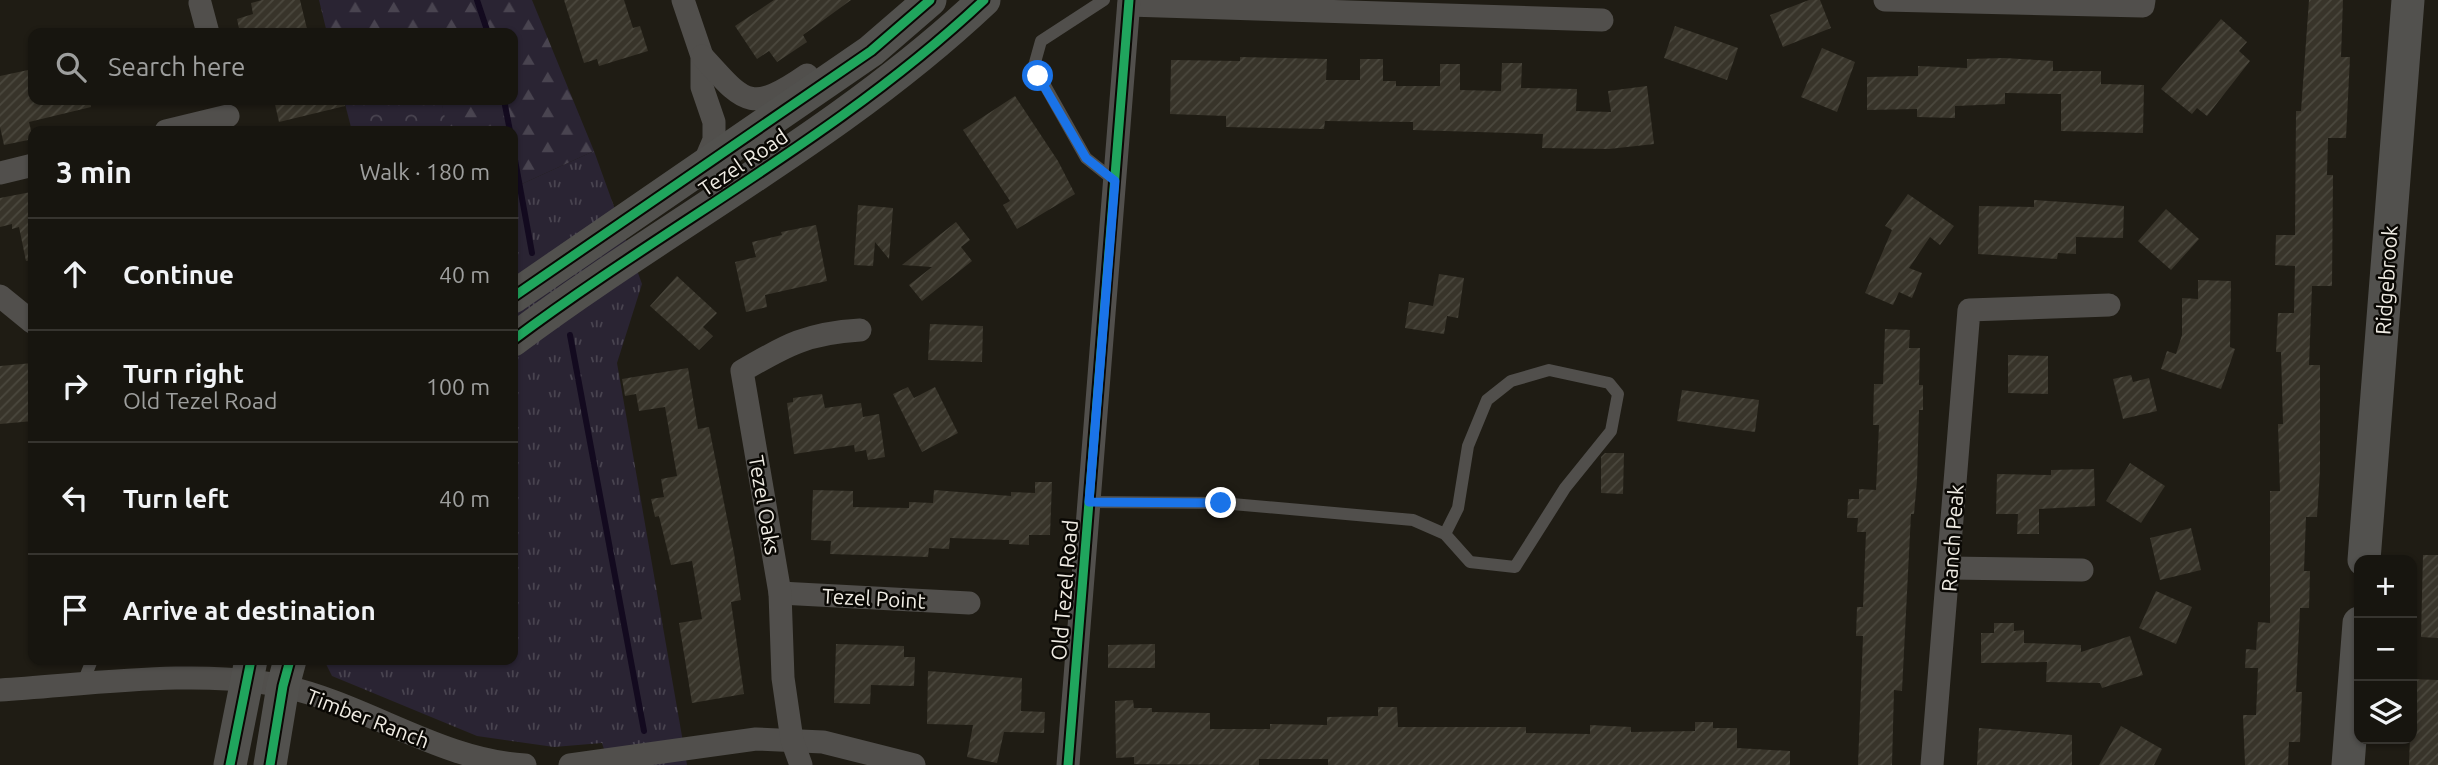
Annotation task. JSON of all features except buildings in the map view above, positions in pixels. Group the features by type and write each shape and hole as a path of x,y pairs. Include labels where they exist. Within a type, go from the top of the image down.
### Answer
{"main road":[{"name":"Tezel Road","path":"518,294 872,51 928,0"},
{"name":"Tezel Road","path":"518,337 872,96 936,45 984,0"},
{"name":"Ridgebrook","path":"2364,555 2408,0"},
{"path":"230,765 248,670"},
{"path":"270,765 287,673"},
{"path":"2348,765 2355,681"}],"street":[{"path":"683,0 702,56 702,87 714,122 714,140 701,169"},
{"path":"702,56 735,93 747,99 765,98 783,92 853,43 928,0"},
{"path":"1884,1 2143,3"},
{"path":"1129,2 1290,4 1602,20"},
{"name":"Old Tezel Road","path":"1068,765 1129,2"},
{"path":"200,4 207,28"},
{"path":"187,126 228,116"},
{"path":"0,173 28,166"},
{"path":"0,296 28,319"},
{"name":"Ranch Peak","path":"1932,765 1969,310 2109,305"},
{"name":"Tezel Oaks","path":"801,765 792,740 782,667 780,593 742,371 788,344 825,332 860,330"},
{"path":"1950,568 2082,570"},
{"name":"Tezel Point","path":"780,593 968,603"},
{"name":"Timber Ranch","path":"0,690 223,678 248,670 287,673 353,709 444,747 484,762 525,765"},
{"path":"570,765 756,738 855,748 914,765"}],"lane":[{"path":"1104,0 1041,41 1034,66 1086,158 1115,181"},
{"path":"1089,502 1221,503 1413,520 1445,534 1470,562 1515,567 1565,488 1611,431 1618,406 1618,394 1609,383 1549,370 1511,381 1487,400 1468,446 1458,508 1445,534"},
{"path":"82,685 90,665"}],"green space":[{"path":"319,0 532,0 594,151 518,186 518,126 446,126 442,105 518,105 518,28 326,28"},
{"path":"345,105 442,105 447,126 351,126"},
{"path":"594,151 642,284 617,363 687,765 609,765 602,743 554,747 477,736 332,676 326,665 518,665 518,186"}],"waterway":[{"path":"477,0 486,28"},
{"path":"505,105 509,126"},
{"path":"518,176 532,253"},
{"path":"570,335 644,731"}],"cycle path":[{"path":"518,294 871,51 930,0"},
{"path":"518,336 813,136 929,48 984,0"},
{"path":"1068,765 1129,0"},
{"path":"230,765 250,665"},
{"path":"270,765 289,665"}],"route":[{"path":"1038,76 1086,158 1115,181 1089,502 1221,503"}]}
